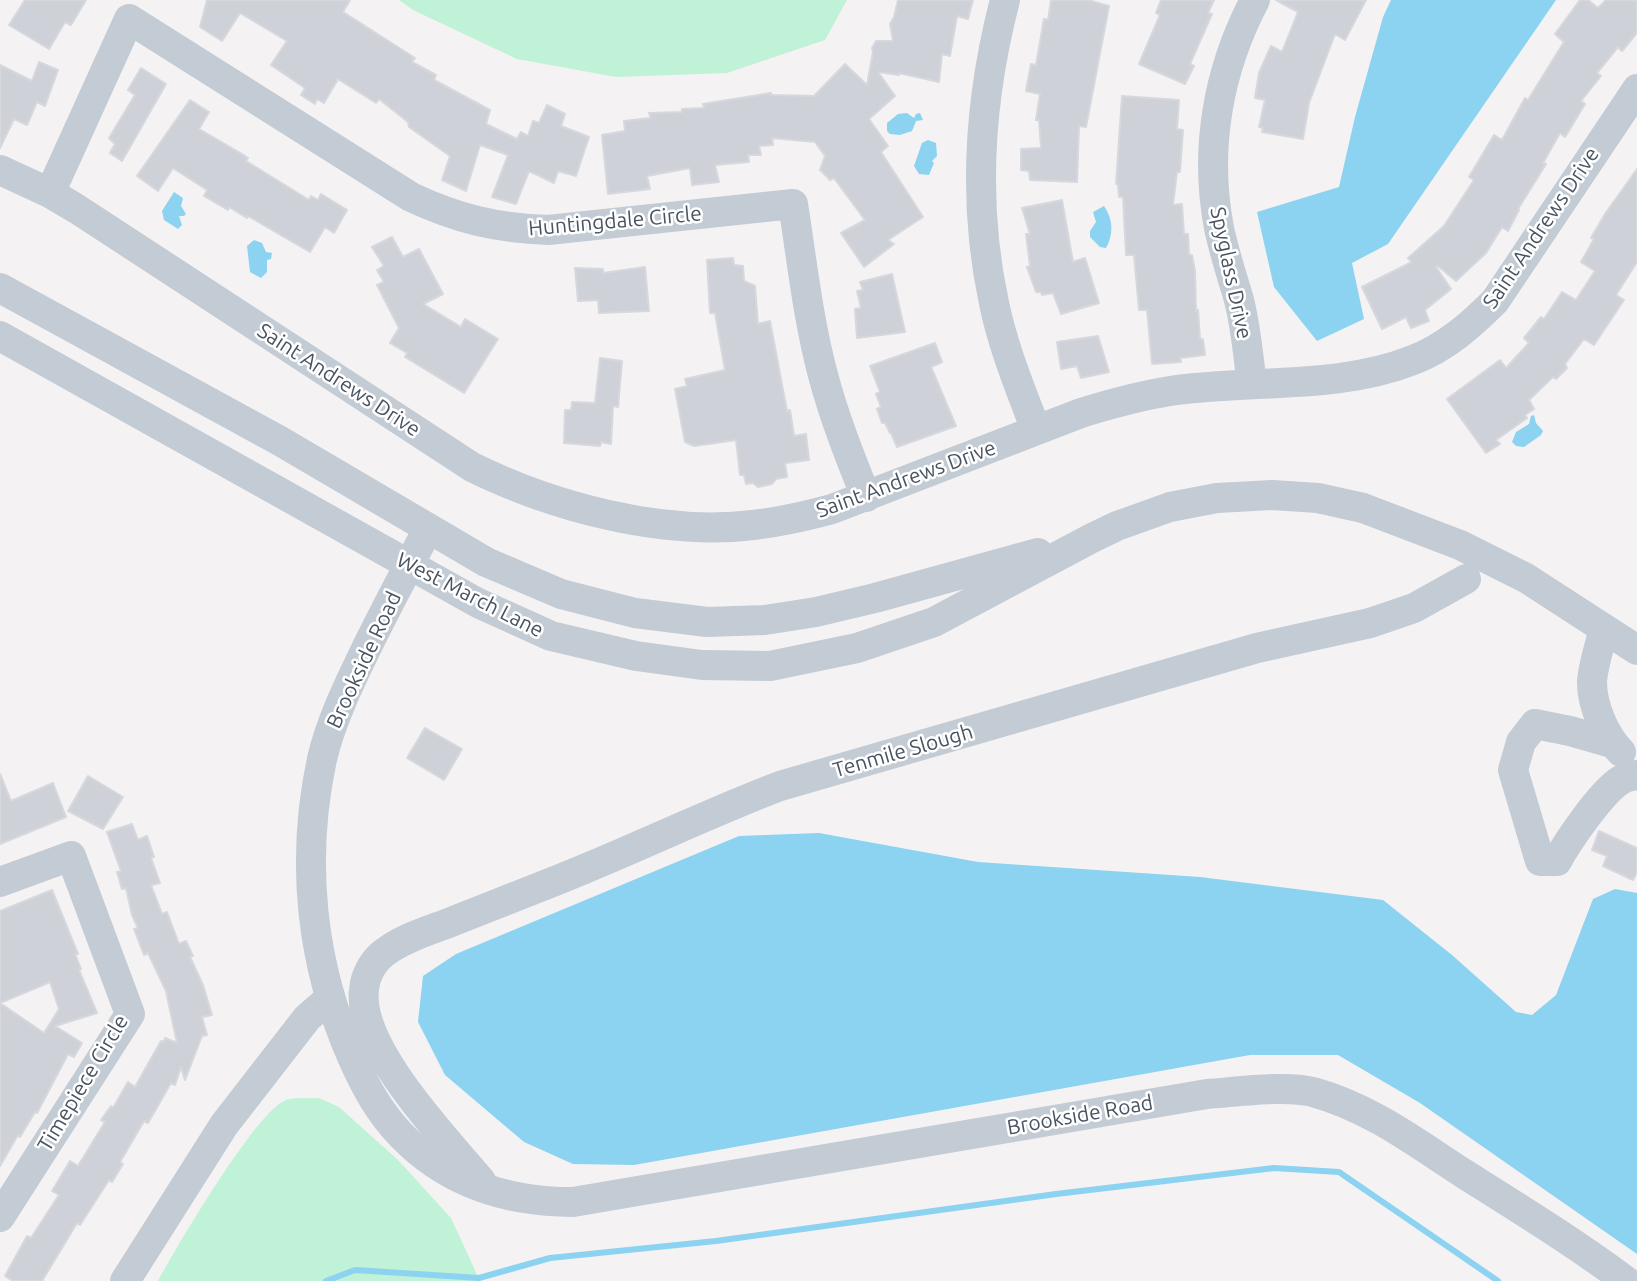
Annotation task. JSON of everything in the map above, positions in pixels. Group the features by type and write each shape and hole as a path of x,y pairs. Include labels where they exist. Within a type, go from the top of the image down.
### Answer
{"street":[{"path":"1005,0 992,50 984,100 980,196 985,251 994,303 1009,358 1036,430"},
{"name":"Spyglass Drive","path":"1252,384 1239,301 1219,227 1213,186 1213,143 1218,101 1228,62 1242,24 1255,0"},
{"name":"Huntingdale Circle","path":"50,193 129,19 411,197 448,214 479,223 512,229 548,230 793,204 810,319 823,375 840,432 866,497"},
{"name":"Saint Andrews Drive","path":"0,170 50,193 472,467 510,486 554,502 657,523 700,527 750,526 832,509 1036,430 1122,401 1170,391 1354,376 1386,370 1426,355 1471,325 1495,301 1637,89"},
{"name":"West March Lane","path":"0,288 280,441 486,562 561,594 635,613 707,622 765,620 816,612 931,584 1092,538"},
{"name":"West March Lane","path":"0,336 478,603 551,636 636,656 702,665 770,666 857,648 934,622 1117,526 1170,508 1217,498 1272,495 1318,498 1363,508 1460,545 1526,578 1637,650"},
{"name":"Brookside Road","path":"428,529 341,701 323,757 313,817 311,870 313,918 338,1024 372,1100 401,1136 436,1164 503,1195 539,1202 573,1202 1207,1094 1261,1090 1310,1091 1357,1106 1390,1125 1626,1281"},
{"name":"Tenmile Slough","path":"487,1189 419,1107 378,1045 364,1007 366,979 370,968 387,950 416,935 584,870 724,807 780,786 1257,648 1370,623 1414,608 1466,579"},
{"path":"1604,629 1592,682 1598,713 1612,743 1637,767"},
{"path":"1612,743 1535,724 1521,742 1513,769 1540,861 1558,861 1566,845 1601,799 1620,780 1637,775"},
{"name":"Timepiece Circle","path":"0,882 71,856 130,1014 0,1217"},
{"path":"125,1281 225,1125 307,1018 330,998"}],"green space":[{"path":"399,0 847,0 825,40 727,73 616,77 517,59 413,10"},
{"path":"319,1098 339,1107 398,1160 451,1218 480,1281 158,1281 218,1182 256,1128 286,1100"}],"water":[{"path":"1391,0 1556,0 1388,244 1352,263 1364,319 1317,341 1274,287 1257,212 1339,187 1355,117 1383,17"},
{"path":"907,113 914,118 920,113 923,120 916,121 912,131 900,135 890,134 887,131 887,123 898,114"},
{"path":"928,140 936,143 937,156 932,161 934,163 929,175 919,174 914,166 922,143"},
{"path":"174,192 183,198 181,206 186,214 179,216 182,225 178,229 164,220 162,211"},
{"path":"1104,206 1111,227 1106,248 1100,247 1090,237 1090,231 1096,222 1093,212"},
{"path":"254,240 262,243 266,252 272,253 271,259 267,260 267,272 261,278 250,272 247,246"},
{"path":"1534,415 1536,423 1543,431 1541,435 1524,447 1516,446 1512,442 1516,432 1529,424 1531,416"},
{"path":"819,833 978,862 1200,877 1383,900 1452,955 1516,1012 1532,1015 1556,995 1593,899 1615,889 1637,893 1637,1254 1420,1103 1338,1055 1250,1055 634,1165 573,1164 524,1142 445,1075 418,1022 423,976 456,954 739,836"}],"building":[{"path":"25,0 86,0 71,25 65,22 49,49 9,25"},
{"path":"207,0 350,0 343,12 415,58 412,62 436,75 434,80 490,110 486,124 517,139 521,132 528,136 533,121 539,123 547,105 565,114 561,126 589,137 576,176 558,171 554,183 529,171 516,204 492,197 508,155 480,145 466,191 442,180 450,156 409,127 408,122 379,99 376,103 338,79 324,103 317,99 315,104 301,95 305,88 271,65 287,41 240,13 222,41 200,27"},
{"path":"898,0 973,0 968,19 957,16 950,56 942,54 939,82 899,73 878,72 895,96 869,119 888,146 881,152 923,217 888,240 894,244 864,267 841,233 865,220 834,178 830,180 820,170 825,156 815,142 772,138 773,145 759,146 761,155 748,155 749,162 715,165 719,182 692,185 690,168 647,176 650,189 608,194 602,135 625,131 624,121 651,118 649,113 682,112 682,109 704,108 703,104 771,93 814,96 845,64 867,85 872,48 876,41 893,41 890,24"},
{"path":"1051,0 1088,0 1109,6 1086,127 1079,126 1077,182 1030,180 1029,171 1021,170 1021,149 1041,148 1039,120 1036,120 1040,94 1026,91 1031,64 1036,65 1044,19 1048,20"},
{"path":"1161,0 1214,0 1208,13 1212,14 1190,64 1194,66 1185,84 1139,64 1160,15 1156,13"},
{"path":"1276,0 1366,0 1345,40 1335,34 1309,103 1303,139 1262,132 1263,128 1259,127 1265,100 1255,98 1259,73 1271,46 1282,52 1298,12"},
{"path":"1580,0 1588,0 1598,8 1606,0 1637,0 1637,33 1622,51 1618,47 1597,73 1601,76 1581,101 1585,104 1565,137 1560,133 1543,163 1546,164 1518,209 1508,231 1502,227 1486,253 1456,281 1436,267 1451,289 1425,310 1429,321 1411,328 1406,317 1382,329 1362,287 1412,262 1408,258 1444,226 1474,180 1469,177 1494,135 1502,140 1525,98 1528,100 1564,42 1555,34"},
{"path":"39,62 58,70 45,106 37,102 27,125 14,119 0,148 0,65 32,81"},
{"path":"141,68 166,84 122,161 110,153 115,144 109,138 135,95 128,90"},
{"path":"1122,96 1179,100 1177,129 1183,130 1180,172 1177,172 1173,205 1182,204 1184,234 1188,234 1189,255 1192,255 1195,271 1196,311 1198,310 1200,339 1203,339 1205,355 1180,358 1181,362 1152,364 1147,310 1139,310 1134,255 1126,255 1123,197 1119,197 1116,184"},
{"path":"190,100 209,112 199,129 242,154 248,158 246,161 309,200 311,196 318,200 321,194 347,210 334,233 325,227 310,252 248,216 247,218 229,207 228,210 204,196 207,190 173,168 158,191 137,176"},
{"path":"1637,169 1637,262 1616,295 1624,300 1594,345 1584,339 1565,364 1567,368 1556,379 1553,377 1529,400 1534,409 1525,415 1527,418 1496,440 1500,444 1486,453 1447,399 1500,360 1506,368 1529,343 1524,338 1541,317 1544,319 1562,292 1576,300 1595,271 1581,262 1594,239 1591,238"},
{"path":"1062,200 1073,262 1085,258 1099,303 1061,314 1053,293 1042,295 1041,292 1036,292 1027,267 1030,266 1026,234 1030,234 1022,208"},
{"path":"392,237 403,257 419,249 443,294 423,304 461,327 465,319 498,339 464,393 405,357 407,353 390,343 399,328 377,285 384,282 377,270 384,266 372,247"},
{"path":"733,258 734,265 743,266 744,281 755,286 758,324 770,321 794,436 806,434 809,460 785,463 787,477 758,487 753,483 746,484 744,475 740,475 736,440 694,446 685,442 675,389 687,386 685,379 725,370 715,313 710,313 707,260"},
{"path":"645,267 649,311 599,313 598,300 578,301 575,268 603,269 603,273"},
{"path":"892,274 905,332 857,338 855,309 861,308 857,291 863,290 860,282"},
{"path":"1098,336 1109,372 1081,378 1077,366 1061,369 1057,342"},
{"path":"935,343 942,362 931,367 956,426 897,447 877,409 881,407 876,394 880,392 870,366"},
{"path":"600,358 622,361 618,407 613,406 611,444 601,442 600,446 564,443 565,410 571,410 572,402 595,403"},
{"path":"425,728 462,749 444,780 407,758"},
{"path":"0,774 11,801 53,783 66,817 0,844"},
{"path":"88,776 123,797 103,829 68,811"},
{"path":"132,824 138,840 147,836 154,857 151,858 160,883 151,885 162,914 167,912 179,944 186,941 193,956 190,957 203,985 212,1015 202,1017 207,1035 202,1036 185,1080 181,1067 175,1085 171,1083 148,1123 144,1121 120,1162 123,1164 112,1182 109,1180 80,1225 77,1223 42,1281 13,1281 5,1276 27,1236 31,1238 59,1195 52,1191 70,1161 78,1166 105,1122 101,1120 111,1106 113,1108 128,1082 135,1087 161,1041 164,1042 165,1038 177,1043 166,991 148,953 144,955 134,929 138,928 126,888 122,889 117,872 121,871 107,832"},
{"path":"1599,831 1637,848 1637,872 1633,880 1603,866 1607,856 1592,850"},
{"path":"52,890 78,954 75,954 81,969 79,970 97,1013 55,1026 82,1043 74,1057 68,1054 37,1113 35,1112 20,1137 18,1135 0,1166 0,1003 0,911","holes":["50,982 59,1009 44,1033 0,1003"]}],"waterway":[{"path":"326,1281 355,1270 479,1278 550,1258 716,1241 1056,1194 1274,1168 1339,1172 1498,1281"}]}
